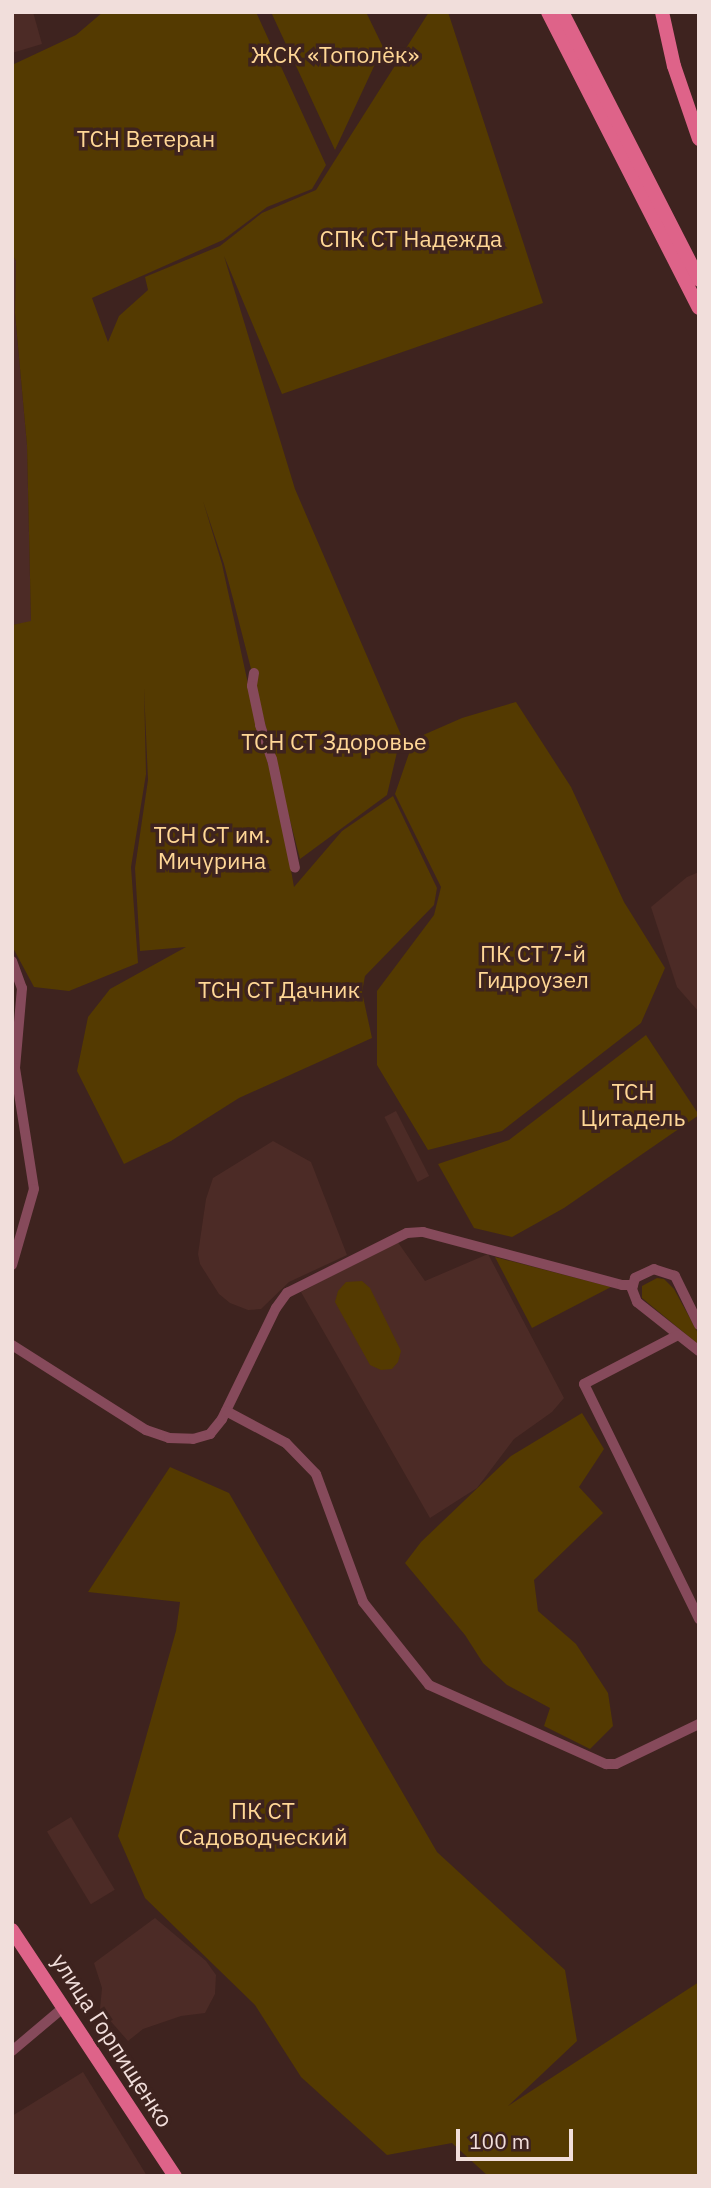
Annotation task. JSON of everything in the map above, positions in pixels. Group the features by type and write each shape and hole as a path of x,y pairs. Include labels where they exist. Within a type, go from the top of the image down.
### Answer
{"main road":[{"path":"548,12 699,308"},
{"path":"562,12 699,279"},
{"path":"662,12 674,66 699,139"},
{"name":"улица Горпищенко","path":"12,1930 175,2176"}],"street":[{"path":"254,673 252,685 260,725 272,759 295,868"},
{"path":"12,961 22,988 15,1068 34,1189 12,1265"},
{"path":"12,1345 157,1435 181,1439 205,1436 215,1429 271,1318 287,1293 407,1233 423,1231 622,1285 633,1284"},
{"path":"699,1325 670,1273 649,1269 638,1276 633,1284 637,1302 699,1351"},
{"path":"678,1335 584,1384 699,1619"},
{"path":"226,1411 286,1443 316,1474 363,1602 429,1685 606,1765 616,1764 699,1724"},
{"path":"12,2051 64,2007"}],"shaded area":[{"path":"12,12 33,12 42,44 12,53"},
{"path":"12,253 16,261 15,313 27,445 31,622 12,625"},
{"path":"699,872 699,1012 677,987 651,907 687,877"},
{"path":"396,1111 429,1176 418,1182 384,1117"},
{"path":"273,1141 311,1162 347,1255 289,1282 261,1309 248,1310 230,1303 219,1294 200,1264 198,1254 206,1199 213,1178"},
{"path":"397,1241 425,1281 488,1254 564,1398 552,1412 514,1439 477,1488 430,1518 301,1292"},
{"path":"71,1817 115,1890 91,1904 47,1831"},
{"path":"155,1918 206,1961 216,1975 215,1994 205,2013 181,2016 143,2029 128,2041 100,2009 102,1988 94,1963"},
{"path":"83,2072 147,2176 12,2176 12,2116"}],"green space":[{"path":"103,12 256,12 326,165 312,189 267,207 223,240 92,298 108,342 119,316 148,290 145,277 220,246 262,213 316,190 429,12 448,12 543,303 282,394 224,256 295,489 401,735 387,795 300,859 224,564 203,501 222,564 257,725 279,802 294,887 342,831 393,796 437,888 434,905 365,976 362,992 372,1038 239,1098 171,1141 124,1164 77,1071 88,1017 110,989 186,947 140,951 135,868 148,780 144,688 146,774 131,867 138,963 69,991 34,987 12,946 12,625 31,621 27,445 15,313 16,261 12,254 12,65 76,35"},
{"name":"ЖСК «Тополёк»","path":"271,12 366,12 383,47 335,150"},
{"name":"ПК СТ 7-й Гидроузел","path":"516,702 571,787 624,902 665,968 641,1023 502,1131 428,1150 377,1065 377,991 434,915 441,887 395,794 414,739 462,718"},
{"name":"ТСН Цитадель","path":"646,1035 699,1115 564,1208 512,1237 474,1228 438,1164 509,1140"},
{"path":"495,1257 611,1287 532,1328"},
{"path":"657,1278 664,1279 674,1289 699,1335 699,1345 642,1298 642,1286"},
{"path":"362,1281 370,1288 401,1351 398,1362 392,1369 381,1370 370,1365 335,1302 338,1291 346,1282"},
{"path":"582,1413 604,1449 579,1487 603,1513 534,1580 538,1611 576,1644 608,1693 613,1726 590,1749 544,1726 550,1708 507,1685 483,1663 465,1635 405,1563 421,1542 511,1456"},
{"name":"ПК СТ Садоводческий","path":"170,1467 229,1493 437,1852 565,1970 577,2041 508,2106 699,1982 699,2176 488,2176 452,2143 387,2155 301,2077 255,2005 145,1898 118,1836 176,1631 180,1602 88,1592"}],"park label":[{"name":"ТСН Ветеран","path":"146,138"},
{"name":"СПК СТ Надежда","path":"411,238"},
{"name":"ТСН СТ Здоровье","path":"334,741"},
{"name":"ТСН СТ им. Мичурина","path":"212,847"},
{"name":"ТСН СТ Дачник","path":"279,989"}]}
